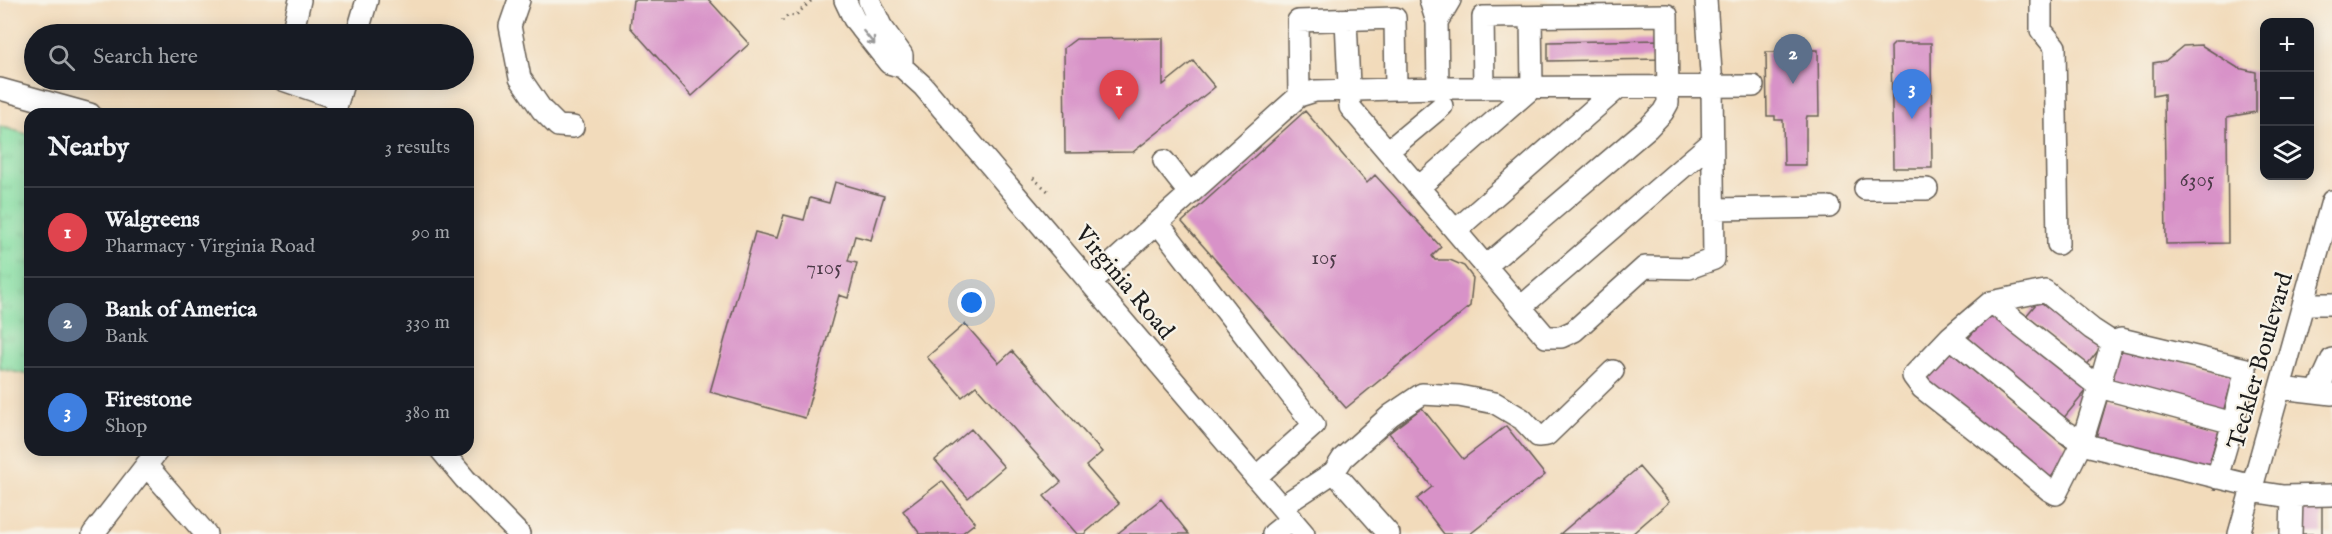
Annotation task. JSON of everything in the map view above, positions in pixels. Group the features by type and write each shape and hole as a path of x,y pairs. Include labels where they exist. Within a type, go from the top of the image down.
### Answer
{"street":[{"path":"294,24 300,0"},
{"path":"360,24 367,0"},
{"path":"519,0 510,26 520,78 542,110 558,126 573,127"},
{"name":"Virginia Road","path":"845,0 854,19 889,63 902,67 923,87 1293,520"},
{"path":"1388,151 1440,97 1437,22 1430,0"},
{"path":"1437,22 1449,0"},
{"path":"1346,20 1350,107 1546,337 1561,337 1574,331 1645,267 1689,268 1714,259 1712,87 1706,0"},
{"path":"2041,0 2041,30 2055,47 2058,244"},
{"name":"Virginia Road","path":"875,4 902,55 902,67"},
{"path":"1484,88 1483,17 1666,15 1668,103 1663,112 1486,266"},
{"path":"1419,187 1532,88 1531,17"},
{"path":"1299,96 1298,21 1395,18 1396,89"},
{"path":"1090,283 1299,96 1315,91 1396,89 1440,97 1484,88 1753,86"},
{"path":"1456,230 1619,87"},
{"path":"0,88 69,108"},
{"path":"316,90 339,97"},
{"path":"1521,307 1712,142"},
{"path":"1164,161 1190,194"},
{"path":"1865,189 1927,189"},
{"name":"Teckler Boulevard","path":"2239,534 2332,201"},
{"path":"1713,209 1828,207"},
{"path":"1158,223 1314,425 1256,477"},
{"path":"2045,291 2112,342 2082,442 2056,494 1922,388 1913,376 1950,337 1991,302 2045,291"},
{"path":"1991,302 2099,387 2233,423"},
{"path":"2304,304 2332,304"},
{"path":"1950,337 2065,432 2090,446 2252,489 2292,496 2332,495"},
{"path":"2112,342 2121,339 2246,369 2217,478"},
{"path":"2280,388 2325,393 2332,359"},
{"path":"1273,534 1293,520 1351,451 1391,416 1422,394 1459,396 1495,403 1522,419 1538,436 1547,435 1613,371"},
{"path":"446,456 465,479 519,534"},
{"path":"93,534 152,458 206,534"},
{"path":"1334,472 1389,534"},
{"path":"2291,534 2292,496"}],"path":[{"path":"782,21 788,15 795,16 812,0"},
{"path":"1033,178 1049,192"}],"green space":[{"path":"0,126 24,133 24,374 0,369"}],"building":[{"path":"633,0 709,0 749,44 692,96 630,27"},
{"path":"1163,38 1163,85 1193,61 1215,87 1133,152 1065,153 1064,48 1076,39"},
{"path":"1660,40 1661,59 1548,61 1548,42"},
{"path":"1895,43 1931,43 1932,168 1893,168 1891,47"},
{"path":"1793,45 1805,45 1805,50 1818,50 1819,116 1807,116 1806,165 1784,165 1783,120 1775,120 1775,116 1767,116 1766,52 1793,52"},
{"path":"2201,45 2238,68 2256,72 2256,112 2227,117 2228,243 2166,244 2164,94 2153,96 2153,63 2165,61 2183,46"},
{"path":"1305,111 1367,183 1375,175 1441,247 1432,256 1435,260 1450,260 1464,266 1473,278 1470,306 1346,408 1182,222"},
{"path":"835,182 884,196 871,240 855,236 848,261 857,263 848,298 839,295 805,418 710,392 755,232 777,238 784,215 804,220 810,198 829,203"},
{"path":"2041,298 2101,347 2086,366 2026,316"},
{"path":"1991,311 2087,390 2062,420 1966,341"},
{"path":"965,324 999,363 1012,351 1102,452 1086,466 1119,504 1084,534 1077,534 1044,496 1061,482 976,386 962,397 927,357"},
{"path":"2122,344 2234,375 2223,412 2111,382"},
{"path":"1947,349 2072,452 2047,482 1922,379"},
{"path":"2107,400 2219,430 2208,468 2096,438"},
{"path":"1422,408 1463,459 1506,426 1545,475 1470,534 1444,534 1417,499 1432,487 1389,433"},
{"path":"971,429 1004,467 968,498 935,460"},
{"path":"1639,467 1669,502 1632,534 1560,534"},
{"path":"942,481 975,523 961,534 920,534 903,511"},
{"path":"1161,499 1189,534 1117,534"},
{"path":"2297,503 2322,503 2322,534 2298,534"}],"place":[{"name":"Bank of America","path":"1793,84"},
{"name":"Firestone","path":"1912,119"},
{"name":"Walgreens","path":"1119,120"}]}
